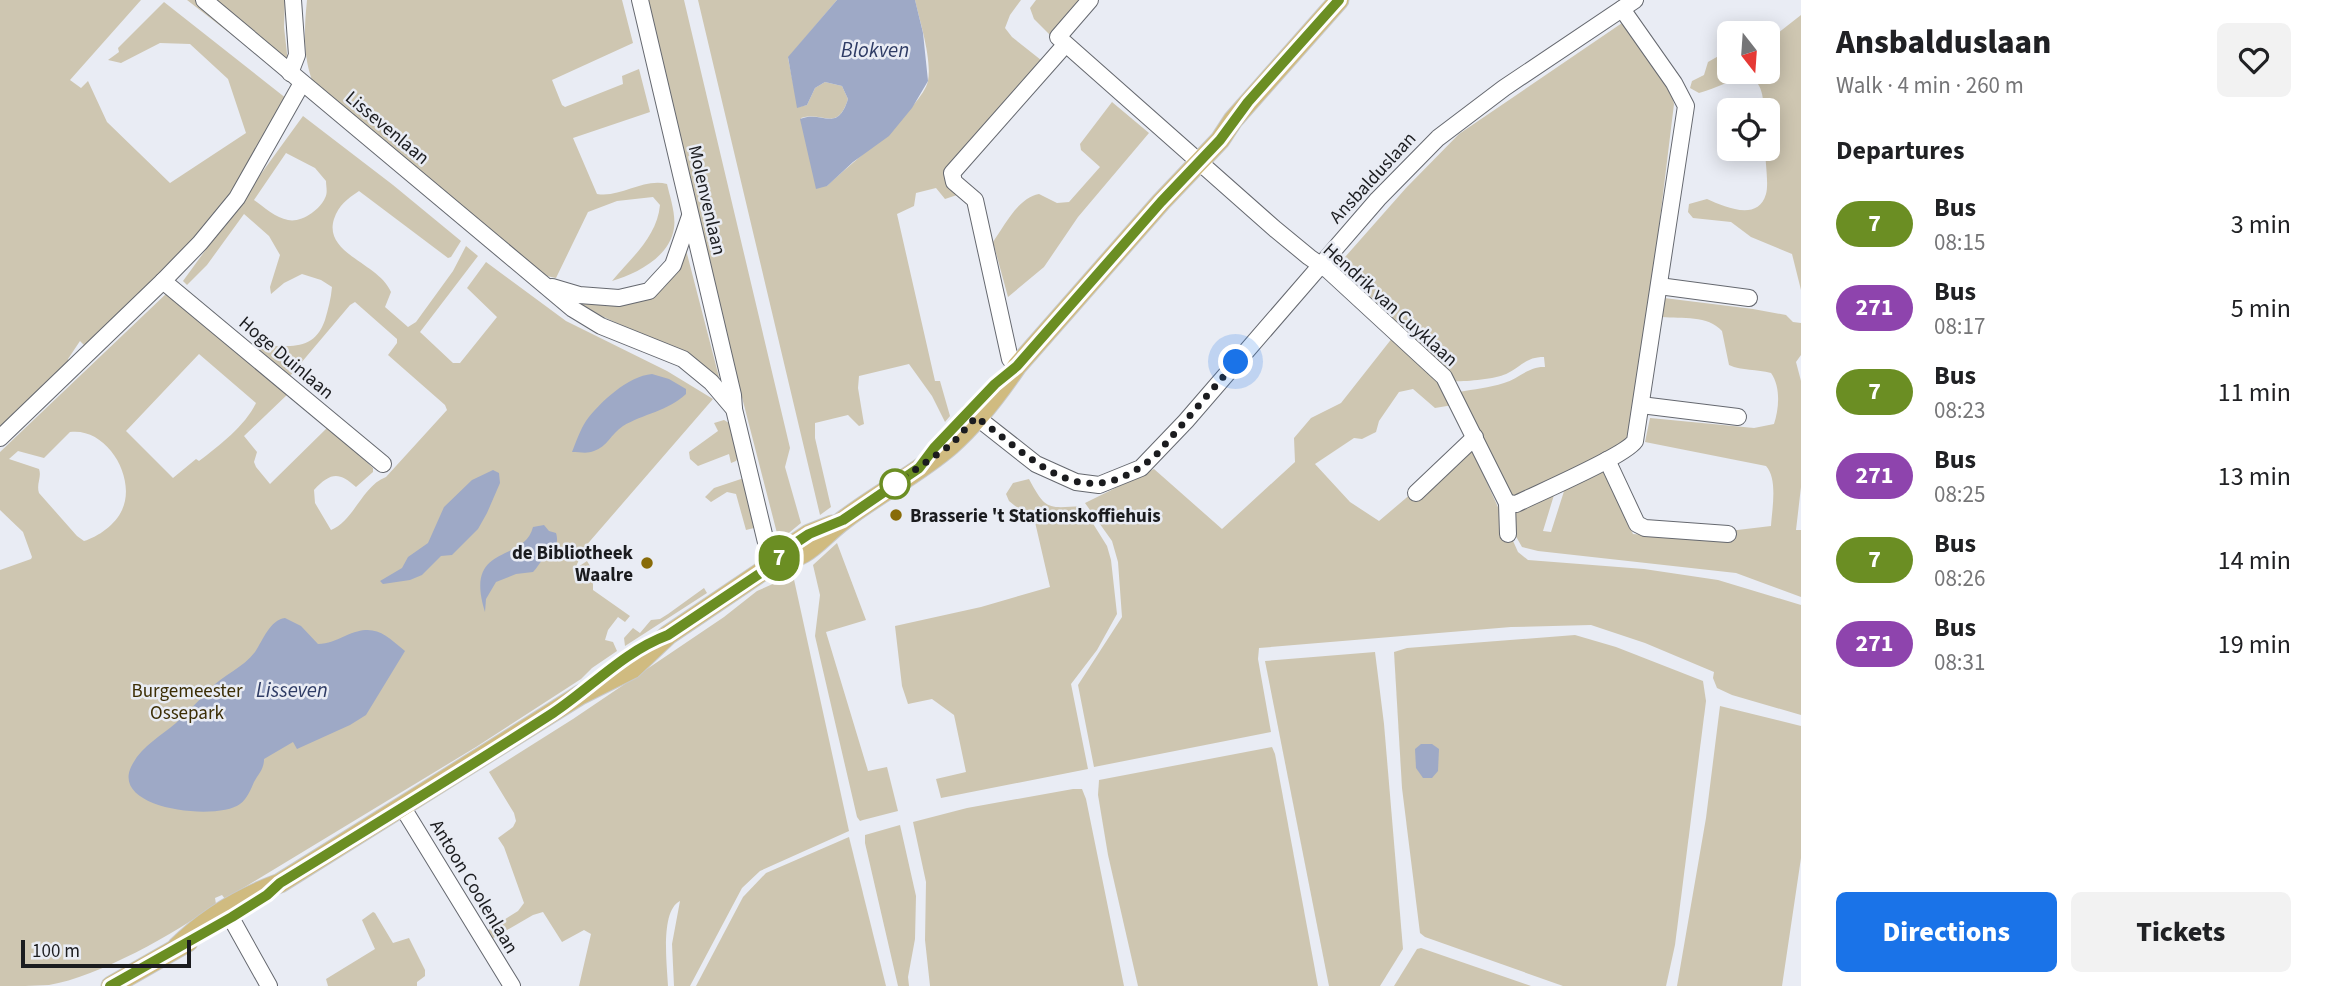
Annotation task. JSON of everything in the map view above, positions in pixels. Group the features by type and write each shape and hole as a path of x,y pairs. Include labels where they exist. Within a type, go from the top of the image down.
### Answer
{"main road":[{"path":"111,986 177,947 197,928 229,913 254,892 280,883 403,808 580,695 625,657 649,642 668,635 774,564 801,556 820,543 843,520 952,444 973,414 1002,389 1017,366 1198,159 1220,140 1233,120 1339,0"}],"street":[{"name":"Lissevenlaan","path":"204,0 573,309 601,326 683,359 711,382 734,409 769,555 774,564"},
{"path":"0,438 163,281 200,243 237,198 296,78 293,0"},
{"name":"Molenvenlaan","path":"640,0 734,409"},
{"path":"1017,366 1010,359 975,200 954,182 952,173 1065,46 1058,37 1090,0"},
{"path":"1508,534 1507,503 1516,503 1607,460 1627,450 1635,441 1686,106 1629,4"},
{"name":"Ansbalduslaan","path":"973,414 1036,464 1076,482 1099,485 1141,468 1156,455 1378,199 1438,138 1504,88 1629,4"},
{"name":"Hendrik van Cuyklaan","path":"1065,46 1284,236 1320,264 1444,377 1507,503"},
{"name":"Lissevenlaan","path":"545,285 579,295 619,298 649,291 673,265 690,216"},
{"name":"Hoge Duinlaan","path":"163,281 383,464"},
{"path":"1659,286 1749,298"},
{"path":"1641,405 1738,418"},
{"path":"1416,493 1475,437"},
{"path":"1607,460 1637,524 1644,528 1728,534"},
{"name":"Antoon Coolenlaan","path":"403,808 512,986"},
{"path":"229,913 269,986"}],"green space":[{"path":"0,0 141,0 70,80 81,88 88,81 107,122 170,183 246,133 228,79 190,44 160,43 121,63 108,60 119,52 118,48 164,2 287,99 275,135 197,239 86,347 80,341 68,359 69,363 0,431"},
{"path":"187,0 285,0 284,27 290,80"},
{"path":"307,0 622,0 633,43 552,80 565,107 623,84 622,76 639,69 650,112 573,138 597,194 615,193 649,184 667,184 674,228 666,248 641,269 612,281 649,237 654,227 660,205 653,197 617,201 588,212 556,278 542,275 452,214 335,120 325,106 307,64"},
{"path":"644,0 684,0 790,448 785,467 801,523 779,541 700,234"},
{"path":"698,0 837,0 788,58 798,107 807,105 815,88 825,82 842,86 848,99 844,109 834,118 801,118 827,186 899,121 923,92 929,72 925,40 915,0 1021,0 1010,15 1005,28 1012,37 1046,64 955,166 963,193 945,199 936,188 916,193 914,206 897,214 935,381 940,381 950,416 945,422 932,396 909,364 859,376 858,388 864,424 859,426 848,415 815,423 815,438 831,507 820,515"},
{"path":"1036,0 1087,0 1053,38 1034,19 1030,8"},
{"path":"1801,15 1801,290 1792,254 1751,237 1731,222 1693,218 1688,212 1689,204 1707,199 1740,210 1756,208 1762,203 1767,184 1766,161 1780,161 1780,98 1763,98 1758,84 1780,84 1780,32"},
{"path":"1625,21 1672,96 1674,104 1634,432 1626,447 1514,496 1509,495 1459,392 1498,385 1539,367 1545,367 1544,357 1528,360 1497,377 1452,381 1449,374 1338,265 1406,188 1459,134"},
{"path":"1717,57 1717,84 1724,84 1699,93 1690,88 1692,81 1704,75 1708,62"},
{"path":"1112,102 1149,133 1078,217 1044,267 1008,297 993,242 1018,206 1025,201 1039,194 1057,203 1069,202 1100,167 1081,150 1080,144"},
{"name":"Burgemeester Ossepark","path":"303,116 461,241 448,258 359,191 338,210 333,231 337,241 344,250 385,282 391,292 385,307 408,327 416,322 453,271 466,246 478,256 420,332 453,363 460,363 497,317 467,288 486,262 566,321 667,371 713,399 584,548 575,569 587,561 593,571 593,590 630,616 625,622 618,617 608,630 605,640 613,642 617,651 581,679 476,747 225,899 222,895 215,898 216,904 159,940 113,964 69,980 49,985 0,986 0,570 32,557 23,532 0,510 0,452 168,292 290,392 244,436 257,452 254,462 256,467 270,484 329,426 373,468 373,472 356,487 335,476 325,480 314,490 315,503 331,530 346,519 371,488 386,477 447,410 445,405 388,355 397,339 355,302 290,376 254,346 296,345 313,339 325,320 332,287 302,274 284,283 271,294 270,287 280,255 269,236 244,214 207,265 187,285 183,281","holes":["286,153 315,168 326,181 327,192 323,203 304,218 288,220 279,217 254,200","199,354 256,403 231,435 173,478 126,431","70,432 83,433 107,446 116,457 125,484 126,497 116,520 89,539 84,541 77,536 39,493 39,469 9,459 18,451 44,458"]},
{"path":"685,246 720,381 674,350 574,303 574,299 635,301"},
{"path":"1664,298 1786,315 1793,322 1801,323 1801,355 1796,362 1801,381 1801,487 1796,530 1801,530 1801,597 1736,573 1538,551 1522,547 1514,533 1512,514 1550,493 1554,495 1543,531 1551,532 1566,485 1602,466 1633,534 1712,540 1729,531 1771,526 1773,486 1766,466 1645,442 1650,418 1754,428 1774,424 1777,412 1778,391 1771,373 1729,365 1722,331 1710,322 1702,320 1662,317"},
{"path":"1393,337 1444,387 1453,405 1435,408 1413,389 1399,392 1379,421 1376,432 1362,439 1354,438 1315,464 1350,502 1379,521 1432,476 1472,449 1518,552 1528,560 1644,569 1718,580 1801,605 1801,715 1732,695 1717,688 1714,672 1645,643 1591,625 1511,627 1259,648 1258,659 1271,732 1094,767 1078,685 1122,617 1118,562 1112,541 1085,503 1154,469 1222,529 1295,462 1294,438 1311,418 1341,403"},
{"path":"724,420 734,426 740,453 736,461 731,463 729,454 698,466 690,459 689,452 718,431 714,423"},
{"path":"744,478 758,527 746,530 736,494 727,492 711,502 705,497 714,488"},
{"path":"1029,479 1040,497 1049,505 1082,506 1107,546 1111,560 1117,614 1097,650 1071,684 1088,769 941,798 936,779 966,772 954,715 932,699 908,704 902,686 895,626 981,607 1050,587 1035,522 1009,501 1006,494 1013,483"},
{"path":"837,543 866,620 826,632 868,771 887,767 898,811 860,821 815,636 820,595 813,565"},
{"path":"793,575 849,831 760,871 742,888 690,986 674,986 672,944 680,901 674,907 667,927 668,986 579,986 591,934 584,930 562,942 543,912 490,940 485,932 518,911 524,903 504,847 498,838 513,827 516,821 514,813 489,772 573,719 724,617 757,591"},
{"path":"704,588 707,593 625,646 624,638 633,628 640,633 651,620 660,619"},
{"path":"1575,635 1616,647 1703,681 1706,701 1675,945 1666,986 1563,986 1420,933 1402,788 1394,652 1407,648"},
{"path":"1375,652 1384,724 1403,949 1380,986 1329,986 1265,661"},
{"path":"1720,706 1801,726 1801,858 1782,986 1677,986 1706,818"},
{"path":"1272,747 1318,986 1138,986 1108,855 1098,795 1099,780"},
{"path":"1082,789 1086,799 1124,986 930,986 925,940 926,882 913,822 967,808"},
{"path":"900,825 916,896 915,939 908,977 909,986 898,986 865,843 865,835"},
{"path":"849,837 886,986 696,986 743,897 766,873"},
{"path":"373,912 393,943 409,938 425,970 425,976 417,982 417,986 328,986 326,979 375,949 362,920"},
{"path":"1421,948 1531,986 1394,986 1417,949"}],"water":[{"name":"Blokven","path":"837,0 915,0 923,33 928,81 912,108 889,136 853,162 827,186 816,189 800,119 828,119 839,116 848,99 842,86 825,82 815,88 807,105 797,108 788,57"},
{"path":"652,374 669,379 686,389 686,394 679,400 623,426 598,449 572,452 584,425 599,406 624,385"},
{"path":"493,470 499,473 500,483 478,529 452,555 441,556 422,575 410,580 383,584 380,581 402,568 408,557 428,543 444,507 472,480"},
{"path":"544,525 549,531 556,533 557,542 554,547 533,572 516,574 496,582 486,599 485,612 480,590 482,574 488,564 519,546 533,527"},
{"name":"Lisseven","path":"285,618 301,626 318,644 332,642 355,632 371,630 384,635 405,651 366,715 297,749 293,742 264,759 247,797 240,804 228,809 191,811 170,808 151,802 136,793 129,782 131,767 140,753 176,723 215,684 250,658 271,626"},
{"path":"1421,744 1432,744 1439,749 1438,771 1432,778 1423,778 1416,768 1415,749"}],"bus line":[{"name":"7","path":"110,986 232,917 267,895 280,883 529,728 580,695 614,664 649,642 668,635 774,564 791,546 809,534 843,520 919,468 934,448 995,384 1017,366 1161,202 1220,140 1248,102 1339,0"}],"place":[{"name":"Brasserie 't Stationskoffiehuis","path":"896,515"},
{"name":"de Bibliotheek Waalre","path":"647,563"}],"route":[{"path":"895,484 952,444 976,417 1036,464 1076,482 1099,485 1141,468 1156,455 1236,362"}]}
